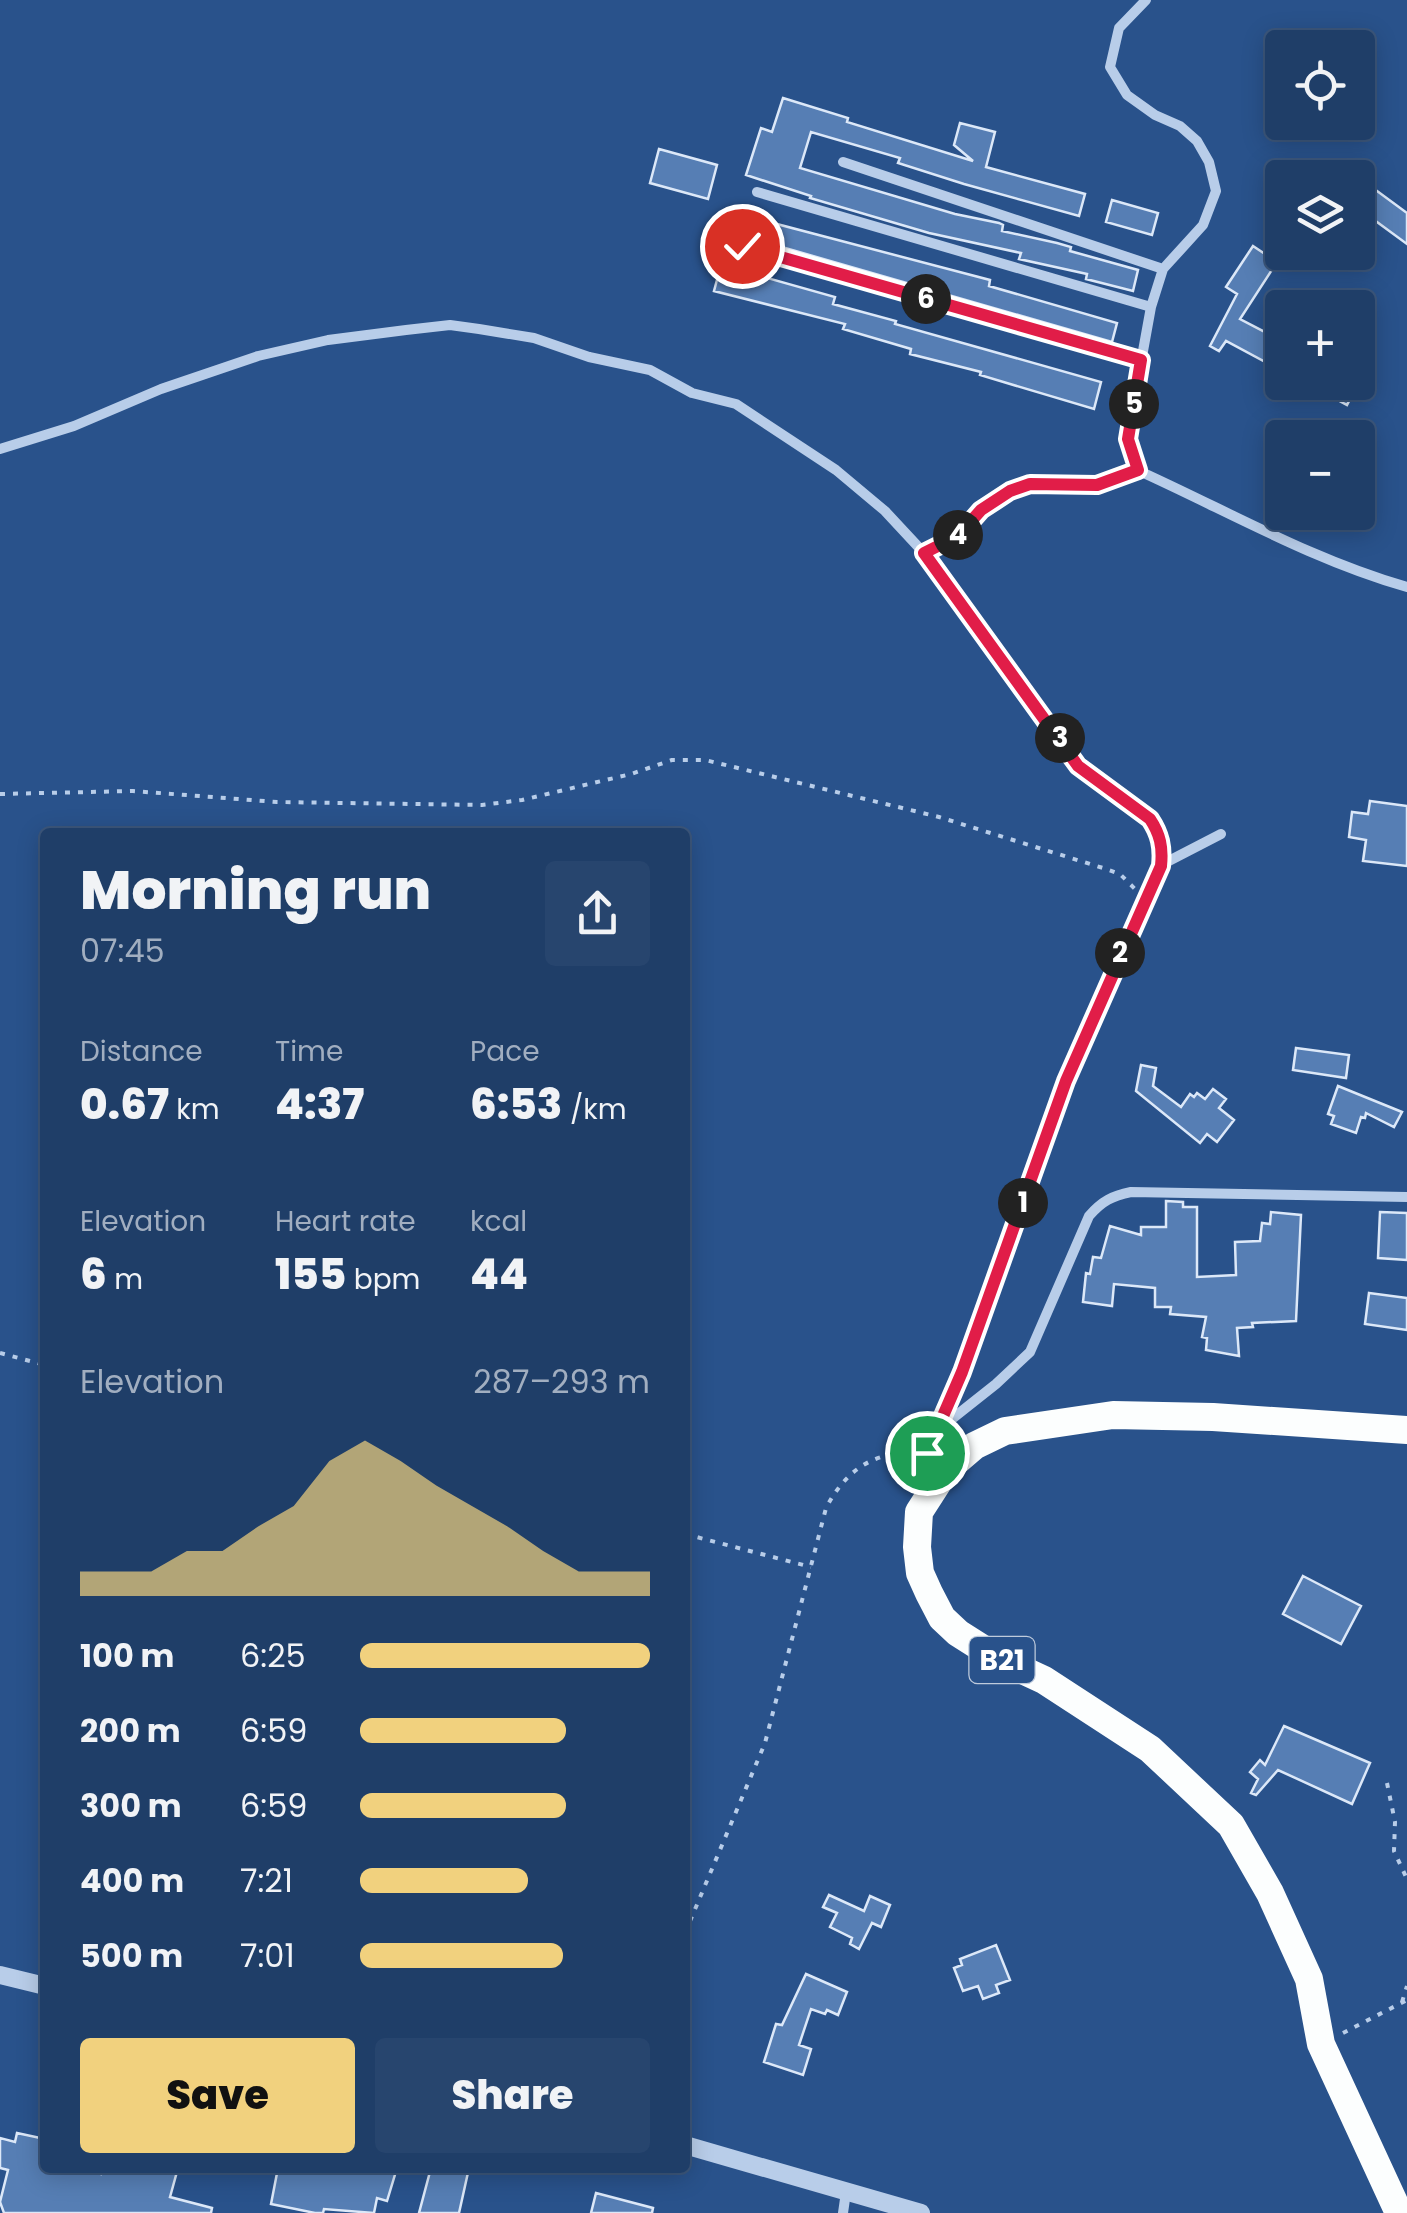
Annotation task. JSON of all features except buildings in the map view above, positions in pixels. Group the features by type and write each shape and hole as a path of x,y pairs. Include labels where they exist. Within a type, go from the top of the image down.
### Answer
{"highway":[{"name":"B21","path":"1399,2213 1322,2044 1309,1979 1270,1893 1231,1824 1150,1749 1044,1680 958,1634 942,1618 920,1573 916,1547 919,1512 946,1470 959,1456 987,1438 1026,1426 1112,1415 1213,1417 1407,1430"}],"street":[{"path":"1146,0 1119,28 1110,67 1127,95 1155,115 1180,126 1197,141 1216,191 1203,225 1163,269 1151,308 1128,439 1138,470 1295,548 1407,587"},
{"path":"843,162 1163,269"},
{"path":"757,192 1151,308"},
{"path":"742,246 1141,360"},
{"path":"0,449 74,426 161,389 258,356 328,340 450,326 534,338 588,357 650,370 692,394 736,404 836,470 885,510 924,553 1078,766 1150,819 1162,843 1161,866 1066,1081 927,1453"},
{"path":"924,553 958,536 981,510 1010,491 1030,484 1097,485 1138,470"},
{"path":"1161,866 1221,834"},
{"path":"938,1430 1030,1352 1090,1216 1098,1204 1112,1196 1131,1192 1407,1197"},
{"path":"0,1975 40,1985"},
{"path":"690,2146 920,2213"},
{"path":"843,2213 846,2192"}],"path":[{"path":"0,794 133,791 276,802 482,805 522,800 672,760 705,760 939,818 1103,868 1120,874 1144,900"},
{"path":"0,1353 40,1364"},
{"path":"690,1921 765,1743 826,1508 838,1486 865,1462 901,1453 927,1453"},
{"path":"690,1535 812,1567"},
{"path":"1387,1783 1395,1822 1394,1851 1407,1879"},
{"path":"1322,2044 1405,2001 1407,1986"}],"route":[{"path":"742,246 1141,360 1128,439 1138,470 1097,485 1058,482 1030,484 1010,491 981,510 958,536 924,553 1078,766 1150,819 1162,843 1161,866 1066,1081 962,1372 927,1453"}]}
